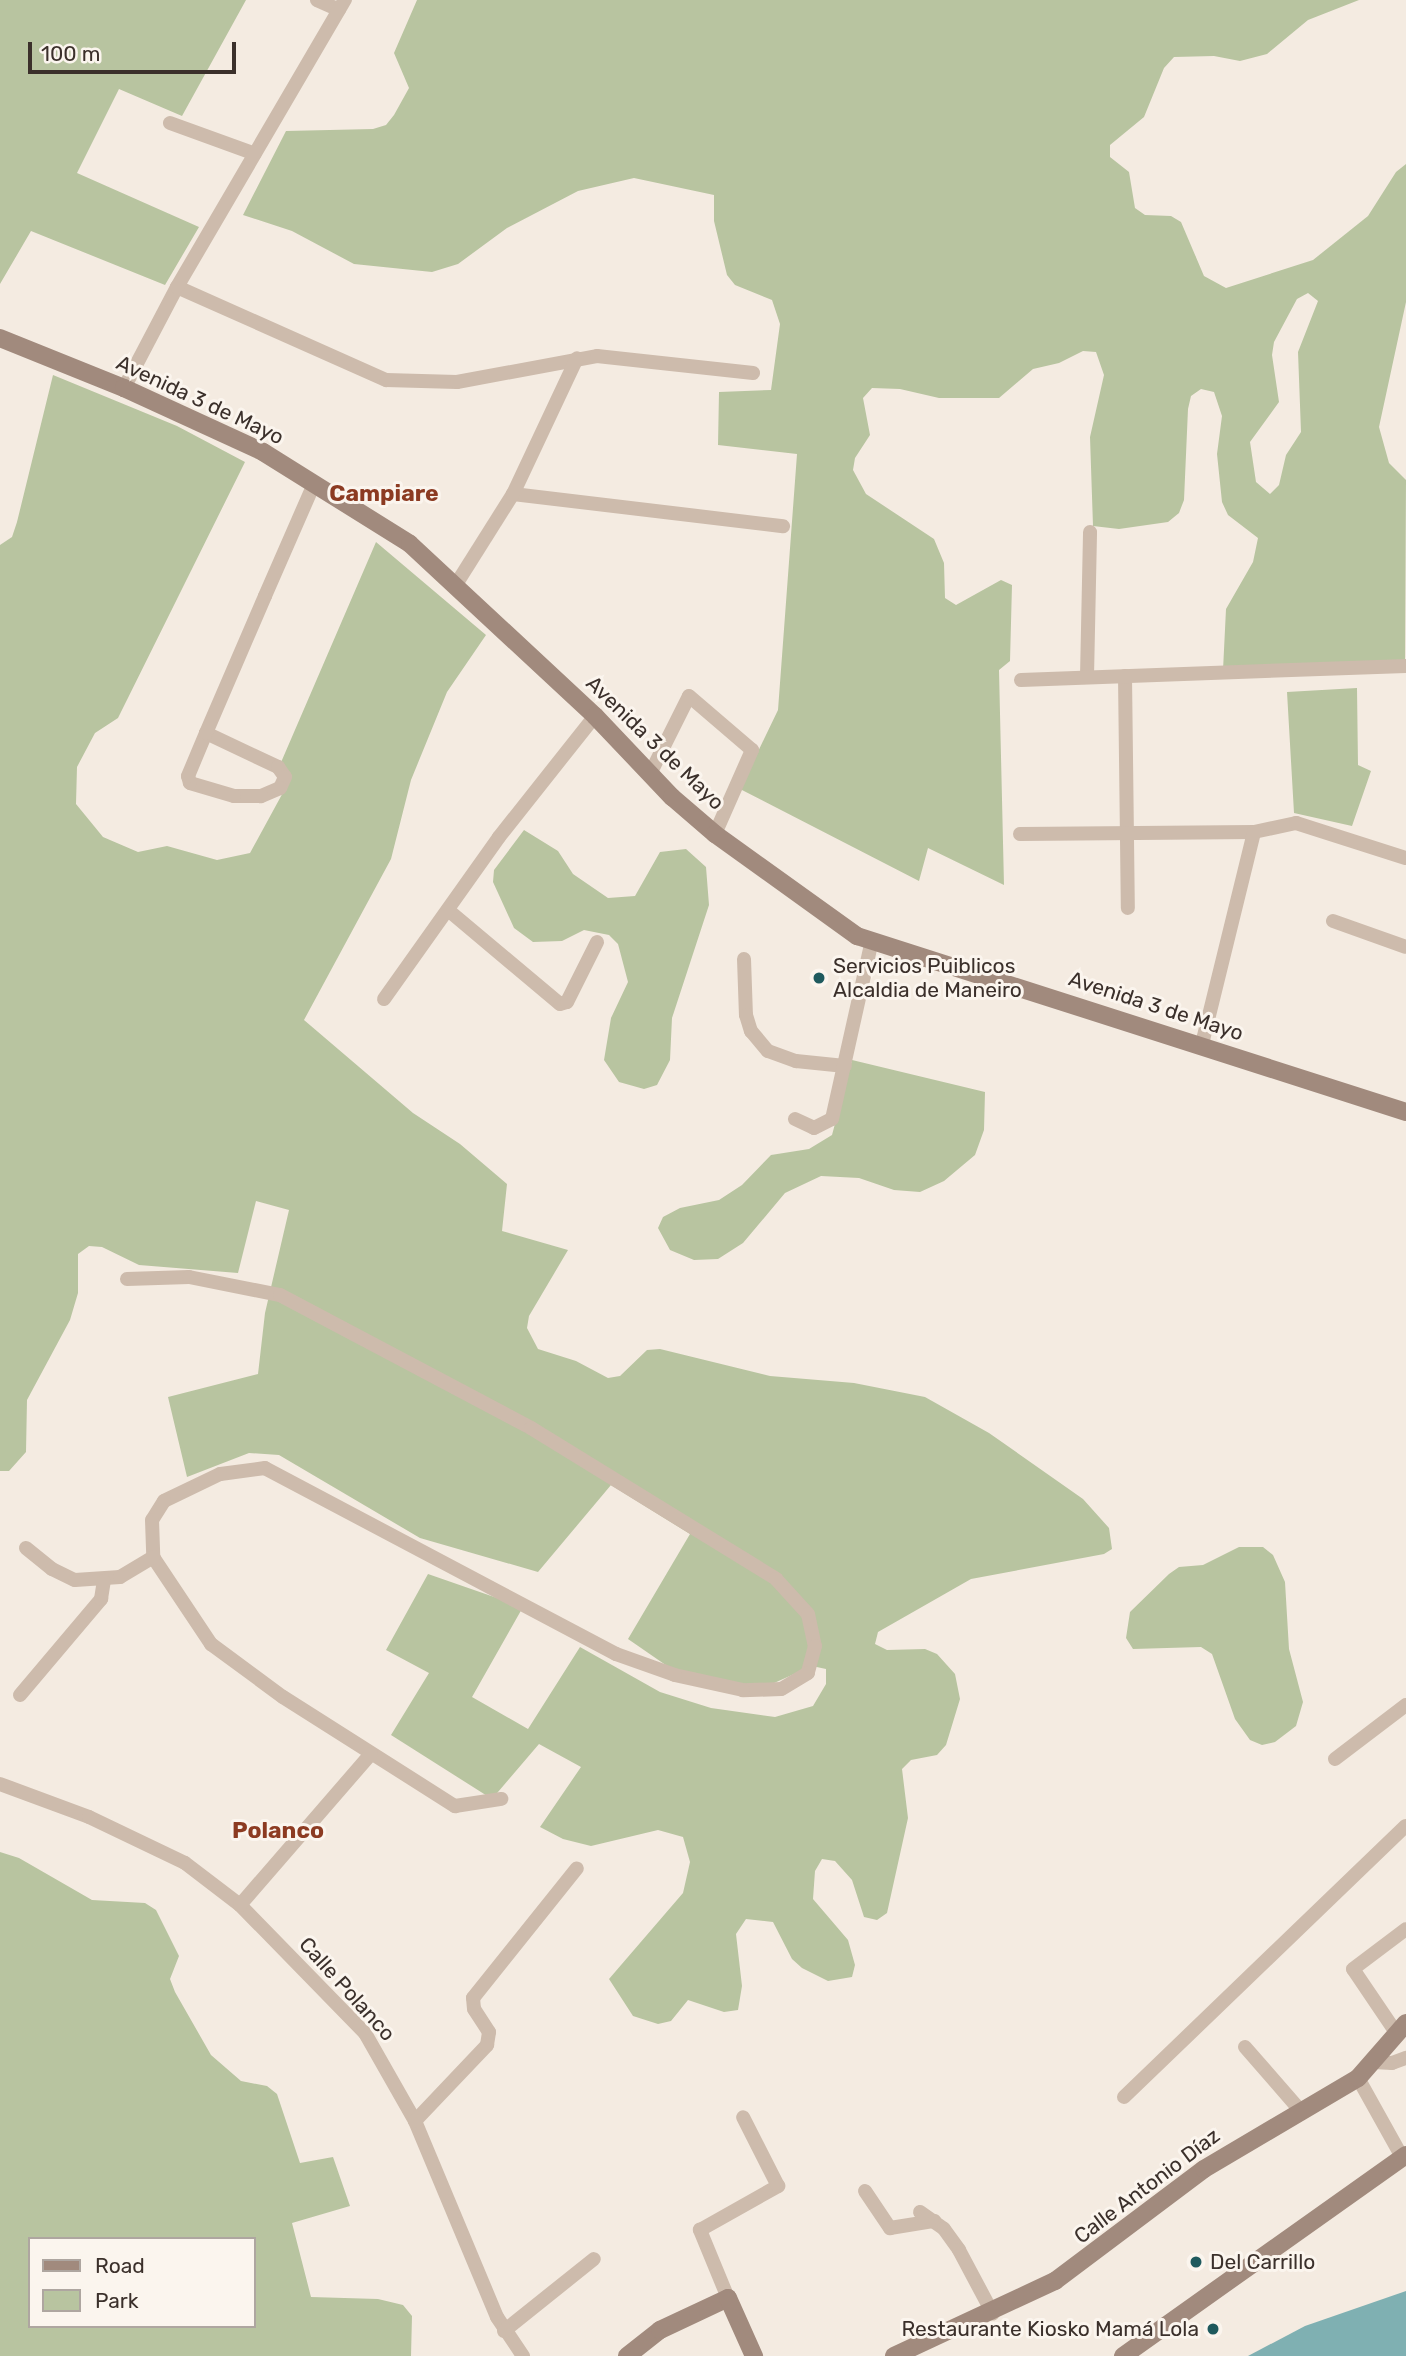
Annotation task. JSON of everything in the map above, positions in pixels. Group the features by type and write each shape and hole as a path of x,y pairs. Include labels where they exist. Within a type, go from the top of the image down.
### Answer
{"street":[{"path":"124,388 177,287 342,5 317,0"},
{"path":"170,122 255,154"},
{"path":"177,287 386,380 457,382 576,358 639,357 752,373"},
{"name":"Avenida 3 de Mayo","path":"0,338 124,388 263,452 411,544 595,716 650,774 715,834 871,944 1202,1044 1406,1112"},
{"path":"455,586 513,494 576,358"},
{"path":"206,733 278,768 285,777 280,788 261,796 234,796 190,783 188,776 206,733 314,484"},
{"path":"513,494 783,526"},
{"path":"1087,677 1090,532"},
{"path":"1021,680 1406,666"},
{"path":"1125,676 1128,908"},
{"path":"650,774 690,696 752,750 715,834"},
{"path":"384,999 499,837 595,716"},
{"path":"1020,834 1255,832 1296,822 1406,858"},
{"path":"1202,1044 1255,832"},
{"path":"448,910 560,1004 567,1002 597,942"},
{"path":"1334,921 1406,947"},
{"path":"794,1119 814,1128 832,1119 871,944"},
{"path":"744,959 746,1015 751,1031 768,1051 796,1061 845,1066"},
{"path":"127,1279 189,1277 280,1295 531,1428 776,1580 812,1622 814,1653 808,1673 771,1691 716,1685 641,1665 265,1468 220,1474 164,1502 152,1520 153,1557 211,1644 283,1697 455,1806 501,1799"},
{"path":"26,1548 45,1565 75,1580 104,1581 153,1557"},
{"path":"20,1695 101,1599 104,1581"},
{"path":"1335,1759 1406,1705"},
{"path":"240,1905 371,1754"},
{"name":"Calle Polanco","path":"0,1784 89,1817 185,1863 240,1905 374,2045 415,2121 504,2331 523,2356"},
{"path":"1124,2097 1406,1826"},
{"path":"415,2121 487,2045 489,2032 474,2010 473,1998 578,1868"},
{"path":"1401,2029 1353,1969 1406,1929"},
{"name":"Calle Antonio Díaz","path":"894,2356 993,2314 1055,2281 1204,2169 1299,2109 1358,2078 1401,2029"},
{"path":"1245,2047 1299,2109"},
{"path":"1374,2062 1392,2063 1406,2058"},
{"path":"1123,2356 1404,2156 1358,2078"},
{"path":"743,2117 778,2186 700,2230 754,2356"},
{"path":"865,2191 890,2228 934,2221"},
{"path":"920,2212 934,2221 959,2250 993,2314"},
{"path":"504,2331 594,2259"},
{"path":"627,2356 660,2330 729,2298"}],"green space":[{"path":"0,0 246,0 182,116 119,89 77,173 199,227 165,285 31,231 0,284"},
{"path":"417,0 1359,0 1308,20 1267,54 1240,61 1214,56 1174,57 1164,68 1144,117 1110,145 1110,157 1129,172 1135,208 1145,215 1171,216 1181,222 1204,276 1226,288 1313,260 1368,216 1396,172 1406,164 1406,302 1379,427 1389,463 1406,480 1405,663 1223,670 1226,609 1253,562 1258,538 1228,515 1222,502 1217,454 1222,416 1214,392 1201,389 1191,396 1188,409 1184,500 1179,513 1168,522 1119,529 1093,526 1090,437 1104,375 1096,352 1083,351 1059,363 1033,369 999,398 939,398 900,389 872,388 863,398 870,435 855,458 853,470 866,494 934,539 944,563 945,598 956,605 1001,580 1012,585 1010,661 999,670 1004,885 928,848 919,881 740,789 778,710 797,454 718,445 719,392 771,390 780,324 772,300 735,285 727,275 714,221 714,195 634,178 578,191 507,228 458,264 432,272 354,264 292,231 243,215 286,131 373,129 386,125 409,88 394,53","holes":["1308,293 1318,301 1298,352 1301,432 1286,455 1279,485 1270,494 1256,482 1250,442 1279,402 1272,355 1274,342 1297,299"]},
{"path":"53,375 177,426 245,462 118,718 95,733 77,767 76,804 103,837 138,852 167,846 217,860 250,853 292,776 279,767 376,542 486,635 447,692 411,780 391,859 304,1020 413,1113 460,1144 507,1184 502,1231 568,1250 529,1316 527,1328 538,1349 576,1361 608,1378 620,1376 647,1350 660,1349 770,1376 854,1383 925,1397 989,1433 1083,1499 1109,1528 1112,1549 1104,1554 971,1579 878,1632 875,1644 887,1650 925,1649 937,1654 955,1674 960,1699 946,1745 937,1755 911,1760 902,1769 908,1818 887,1913 877,1920 864,1917 852,1880 835,1861 822,1859 815,1871 813,1899 848,1940 855,1965 852,1977 828,1981 802,1968 792,1959 773,1922 746,1919 736,1934 742,1986 738,2010 724,2012 688,2000 671,2021 658,2024 633,2016 609,1979 683,1893 690,1862 683,1837 658,1830 591,1846 563,1839 540,1827 581,1767 539,1744 492,1799 391,1735 429,1673 386,1650 428,1574 523,1607 472,1697 528,1729 580,1647 660,1692 711,1708 775,1717 813,1706 826,1684 826,1669 812,1666 763,1688 670,1668 628,1639 690,1534 611,1485 538,1572 420,1538 279,1455 249,1453 187,1477 168,1397 258,1374 265,1313 289,1210 256,1201 238,1273 139,1265 102,1247 89,1246 78,1254 78,1293 70,1320 27,1400 26,1452 9,1471 0,1471 0,545 12,537 17,522"},
{"path":"1357,688 1358,765 1371,771 1352,826 1294,813 1287,692"},
{"path":"524,830 558,851 573,874 608,898 635,896 660,852 686,849 706,867 709,905 672,1018 670,1060 657,1085 644,1089 619,1082 604,1060 611,1018 628,982 618,944 609,935 584,930 562,941 533,942 514,928 493,882 494,870"},
{"path":"852,1060 985,1092 984,1130 975,1155 944,1181 920,1192 894,1190 859,1178 821,1176 785,1193 743,1243 718,1259 694,1260 670,1250 658,1228 663,1217 680,1208 719,1200 742,1185 771,1155 809,1149 832,1135"},
{"path":"1239,1547 1263,1547 1273,1555 1285,1582 1289,1649 1303,1702 1296,1726 1275,1742 1262,1745 1250,1740 1235,1719 1212,1654 1201,1647 1133,1649 1126,1638 1130,1612 1169,1574 1179,1567 1203,1565"},
{"path":"0,1852 19,1858 92,1900 145,1903 156,1910 179,1956 170,1979 211,2055 241,2081 267,2086 277,2094 300,2163 333,2157 350,2206 292,2223 311,2297 378,2299 403,2305 412,2316 411,2356 0,2356"}],"water":[{"path":"1406,2291 1406,2356 1248,2356 1305,2326"}],"place":[{"name":"Servicios Puiblicos Alcaldia de Maneiro","path":"819,978"},
{"name":"Del Carrillo","path":"1196,2262"},
{"name":"Restaurante Kiosko Mamá Lola","path":"1213,2329"}],"district":[{"name":"Campiare","path":"384,493"},
{"name":"Polanco","path":"278,1830"}]}
